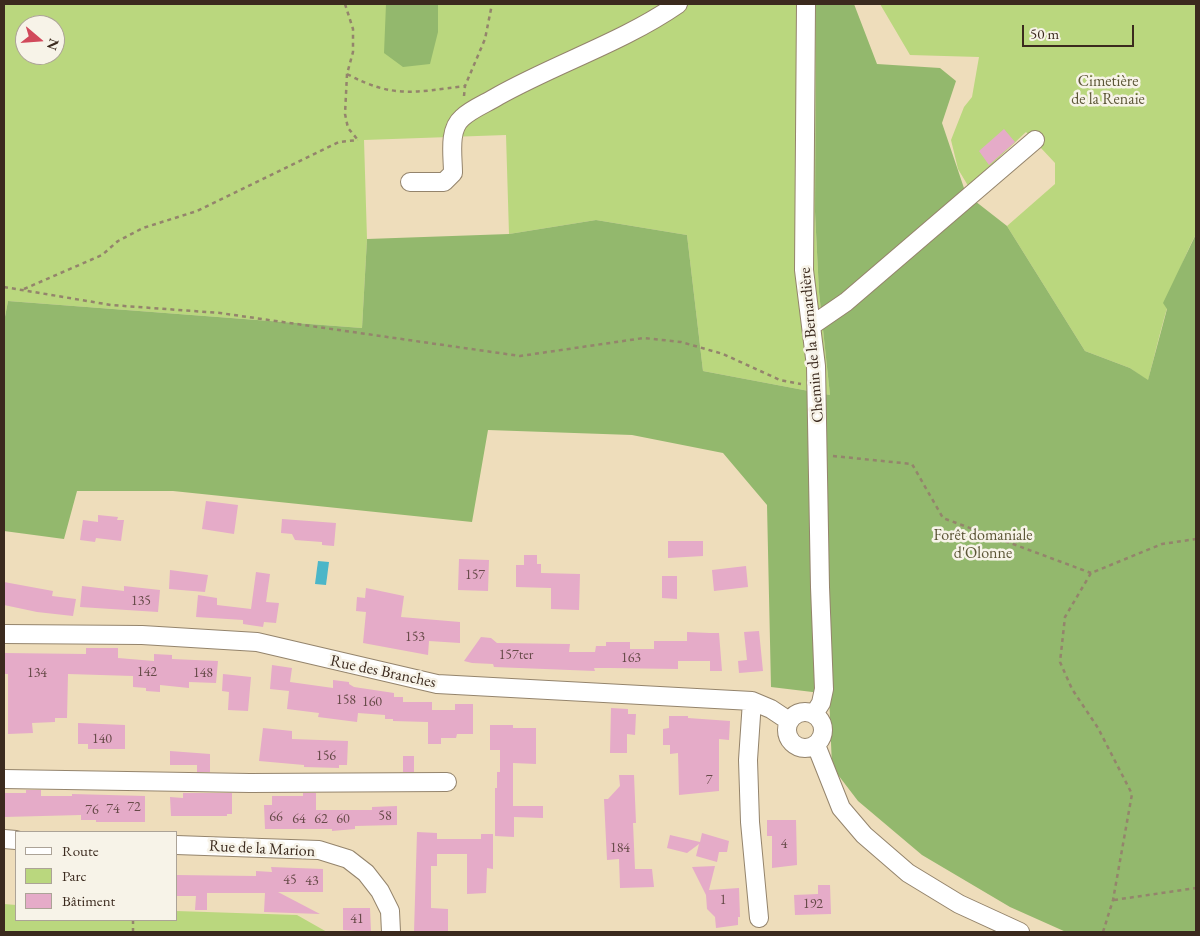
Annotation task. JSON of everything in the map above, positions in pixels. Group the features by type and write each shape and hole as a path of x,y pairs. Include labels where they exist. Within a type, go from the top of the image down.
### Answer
{"street":[{"path":"410,182 444,182 453,173 452,143 455,128 462,118 517,86 655,20 678,4"},
{"name":"Chemin de la Bernardière","path":"806,4 804,270 817,388 820,587 824,689 821,703 814,714"},
{"path":"811,326 846,302 1034,140"},
{"name":"Rue des Branches","path":"4,634 142,634 257,642 437,684 752,702 771,709 789,721"},
{"path":"752,702 748,760 750,822 760,918"},
{"path":"805,712 814,714 822,723 823,735 816,745 806,748 797,747 789,740 786,730 789,721 796,714 805,712"},
{"path":"816,745 841,808 864,835 908,873 959,904 1020,932"},
{"path":"4,779 250,783 447,782"},
{"name":"Rue de la Marion","path":"178,845 320,850 348,859 366,873 380,891 390,911 391,932"}],"path":[{"path":"23,290 102,255 118,241 143,228 197,211 339,142 358,140 348,128 345,114 347,74 353,52 353,29 345,4"},
{"path":"462,118 465,86 484,39 492,4"},
{"path":"347,74 367,85 397,93 465,86"},
{"path":"4,287 111,305 220,313 520,356 644,338 681,342 723,354 780,380 817,388"},
{"path":"819,455 912,464 943,518 1091,573"},
{"path":"1103,932 1113,900 1132,794 1098,728 1072,689 1060,662 1065,617 1091,573 1162,544 1196,539"},
{"path":"1113,900 1196,888"}],"green space":[{"path":"4,4 816,4 815,212 819,292 830,395 703,371 687,235 596,220 509,234 506,135 364,140 367,239 362,328 8,301 4,322"},
{"path":"386,4 438,4 438,32 430,64 403,67 384,53"},
{"name":"Forêt domaniale d'Olonne","path":"816,4 854,4 877,64 940,68 956,81 942,123 966,194 1007,226 1085,351 1130,368 1148,380 1167,309 1163,303 1196,234 1196,932 1066,932 1010,907 922,855 858,801 832,767 829,694 771,687 767,505 723,453 632,435 488,430 472,522 173,491 77,491 64,539 4,531 4,322 8,301 362,328 367,239 509,234 596,220 687,235 703,371 830,395 819,292 815,212"},
{"name":"Cimetière de la Renaie","path":"880,4 1196,4 1196,234 1174,287 1148,381 1130,368 1085,351 1007,226 1055,184 1055,163 1026,132 990,166 992,170 970,189 958,169 951,140 964,107 972,97 979,57 910,55"},
{"path":"4,904 15,905 15,921 178,921 178,911 297,915 327,932 4,932"}],"water":[{"path":"318,561 329,562 326,585 315,584"}],"building":[{"path":"1004,129 1015,142 989,165 979,151"},
{"path":"206,501 238,505 234,534 202,529"},
{"path":"98,515 118,517 117,520 124,520 121,541 96,538 95,542 80,540 83,520 98,522"},
{"path":"282,519 336,523 334,546 322,545 322,542 295,540 292,534 281,533"},
{"path":"668,541 703,541 703,556 668,558"},
{"path":"524,555 537,555 537,564 541,564 541,573 580,574 579,610 551,609 551,588 516,587 516,565 524,565"},
{"path":"459,559 489,560 488,591 458,590"},
{"path":"746,566 748,587 714,591 712,570"},
{"path":"170,570 208,575 205,592 169,589"},
{"path":"256,572 270,574 266,602 279,603 276,623 264,622 263,627 243,624 243,620 196,617 198,595 217,598 217,605 251,609"},
{"path":"662,576 677,576 677,599 662,598"},
{"path":"4,582 53,591 52,596 76,599 73,616 37,612 4,605"},
{"path":"82,586 124,591 124,586 160,590 158,612 80,607"},
{"path":"366,588 404,596 401,617 460,622 460,643 429,641 428,655 363,643 366,612 356,611 357,597 365,598"},
{"path":"759,631 763,671 739,673 738,661 747,660 744,632"},
{"path":"687,632 719,633 722,671 710,671 710,661 678,661 678,669 594,668 595,671 494,667 493,664 464,661 481,637 491,638 497,643 570,644 569,652 595,652 596,646 606,646 606,642 630,642 630,649 654,649 654,641 687,641"},
{"path":"86,648 118,648 118,658 154,661 154,654 172,655 172,659 218,661 216,683 189,682 189,688 160,685 160,692 146,691 146,688 133,687 133,676 68,674 67,718 55,718 55,722 32,723 33,733 8,734 8,674 4,674 4,653 86,654"},
{"path":"272,665 292,668 290,682 333,688 333,680 349,682 354,687 394,693 394,697 403,697 403,702 432,702 432,710 455,710 455,704 473,704 473,734 457,734 456,738 441,738 441,744 428,744 428,722 393,721 393,719 385,719 385,715 358,713 357,722 318,717 319,713 287,709 289,691 270,689"},
{"path":"223,674 251,677 248,711 228,710 229,692 222,691"},
{"path":"611,708 628,709 628,714 636,714 635,735 627,734 627,753 610,753"},
{"path":"669,716 688,716 688,718 730,721 729,740 719,739 719,791 679,795 678,753 670,754 670,745 663,745 663,729 669,728"},
{"path":"78,723 125,725 125,749 88,749 88,744 78,744"},
{"path":"490,725 536,728 536,764 513,763 513,806 543,806 543,818 514,817 514,837 495,836 495,788 497,788 497,772 500,772 500,750 490,750"},
{"path":"263,728 292,731 292,739 348,741 347,765 339,765 339,768 304,767 304,765 259,761"},
{"path":"170,751 210,754 210,772 197,772 197,765 170,765"},
{"path":"403,756 414,756 414,772 403,772"},
{"path":"619,775 634,775 636,823 633,823 635,869 652,869 654,887 620,888 619,859 607,860 604,799 608,799 620,786"},
{"path":"26,790 41,790 41,796 72,796 72,794 145,796 145,822 96,822 96,820 81,820 81,815 4,817 4,793 26,793"},
{"path":"183,793 232,793 232,814 227,814 227,816 171,816 170,797 183,798"},
{"path":"303,793 316,793 316,810 372,810 372,807 397,806 397,825 355,826 355,829 332,831 332,829 265,829 264,805 272,805 272,796 303,796"},
{"path":"767,820 796,820 797,865 772,868 772,836 767,836"},
{"path":"417,832 437,833 437,839 481,839 481,834 493,834 493,869 487,868 486,893 467,894 467,854 437,854 437,866 431,866 431,908 448,909 448,932 414,932"},
{"path":"702,833 729,841 727,852 719,852 717,862 696,856 699,844 687,853 667,848 670,835 700,842"},
{"path":"715,866 709,890 739,888 740,917 738,917 738,925 716,928 715,917 707,909 706,895 692,867"},
{"path":"271,867 323,869 323,892 278,892 320,914 264,912 265,893 207,893 207,910 195,910 196,896 178,896 178,875 256,876 256,871 272,872"},
{"path":"818,885 830,885 831,914 795,915 794,895 818,894"},
{"path":"343,908 370,908 371,932 343,930"}]}
